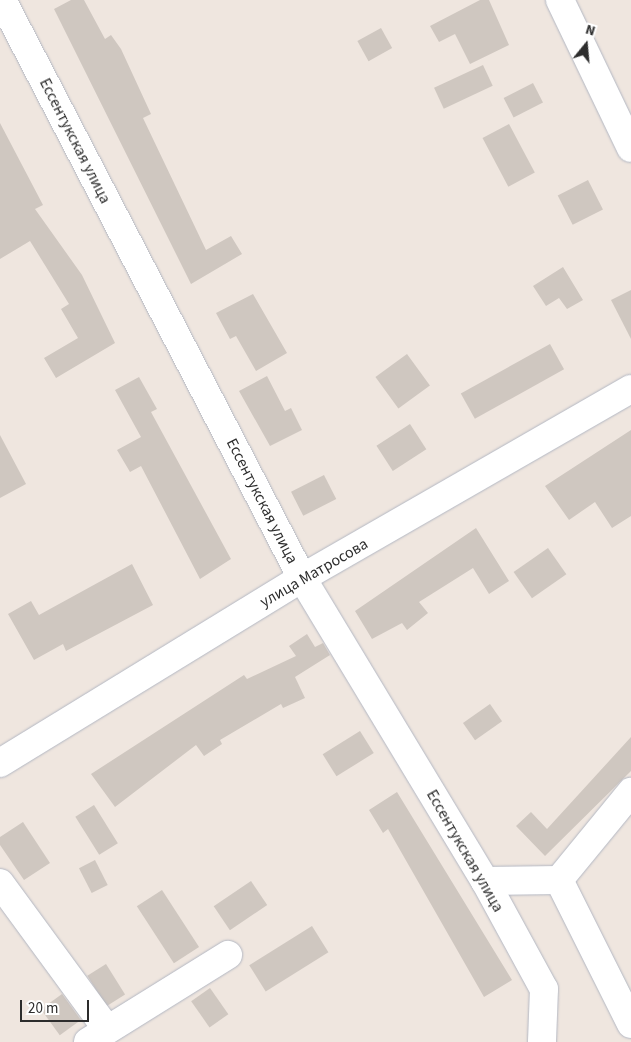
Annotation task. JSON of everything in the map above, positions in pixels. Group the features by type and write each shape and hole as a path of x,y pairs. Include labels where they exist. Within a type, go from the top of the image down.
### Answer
{"street":[{"name":"Ессентукская улица","path":"2,0 302,578 485,881 544,989 542,1042"},
{"path":"560,0 631,148"},
{"name":"улица Матросова","path":"0,763 302,578 631,389"},
{"path":"485,881 559,880 631,792"},
{"path":"559,880 624,989 631,1024"},
{"path":"0,883 98,1036 228,955"}],"building":[{"path":"71,0 84,0 105,39 111,35 121,49 151,114 143,118 206,250 231,236 242,254 191,284 54,9"},
{"path":"480,0 489,0 509,45 470,64 455,34 439,42 430,26"},
{"path":"381,28 392,48 369,61 357,41"},
{"path":"483,65 493,86 444,109 434,88"},
{"path":"533,83 543,103 514,118 504,98"},
{"path":"0,123 43,205 35,209 82,275 115,343 56,378 44,358 78,338 61,309 69,304 30,241 0,259"},
{"path":"509,124 535,173 508,187 483,138"},
{"path":"588,180 603,209 573,225 558,195"},
{"path":"563,267 583,300 567,309 559,298 546,306 533,286"},
{"path":"631,290 631,339 611,300"},
{"path":"253,294 287,353 256,371 236,336 230,339 216,313"},
{"path":"550,344 564,369 475,419 461,393"},
{"path":"407,354 430,386 398,408 375,377"},
{"path":"267,376 285,411 291,408 302,430 270,446 239,391"},
{"path":"139,377 157,409 151,412 231,559 200,579 141,466 130,472 117,450 141,437 115,390"},
{"path":"410,424 426,449 393,471 376,446"},
{"path":"631,430 631,516 612,528 595,502 569,520 545,486"},
{"path":"0,435 26,484 0,498"},
{"path":"324,475 336,499 303,516 291,492"},
{"path":"476,528 509,581 489,594 473,568 419,602 428,613 407,630 402,623 372,639 355,611"},
{"path":"548,548 566,574 532,598 514,572"},
{"path":"132,564 153,605 66,651 63,644 34,660 8,614 31,601 39,615"},
{"path":"307,634 315,647 323,643 330,655 295,677 305,698 283,708 281,704 220,740 222,744 204,756 196,745 115,807 91,774 244,675 247,679 296,656 289,646"},
{"path":"490,704 502,721 475,740 463,723"},
{"path":"360,731 374,753 336,776 323,754"},
{"path":"631,737 631,771 545,856 516,826 531,812 547,829"},
{"path":"397,792 512,980 484,997 388,829 383,833 369,810"},
{"path":"94,805 118,843 99,855 75,817"},
{"path":"23,822 50,863 24,880 0,845 0,837"},
{"path":"95,860 108,885 92,893 79,868"},
{"path":"251,881 267,905 230,930 214,906"},
{"path":"162,890 199,947 174,963 137,906"},
{"path":"312,926 328,952 266,992 249,965"},
{"path":"106,964 125,995 106,1006 87,976"},
{"path":"210,988 228,1014 210,1027 191,1001"},
{"path":"62,994 81,1020 60,1035 41,1009"}]}
